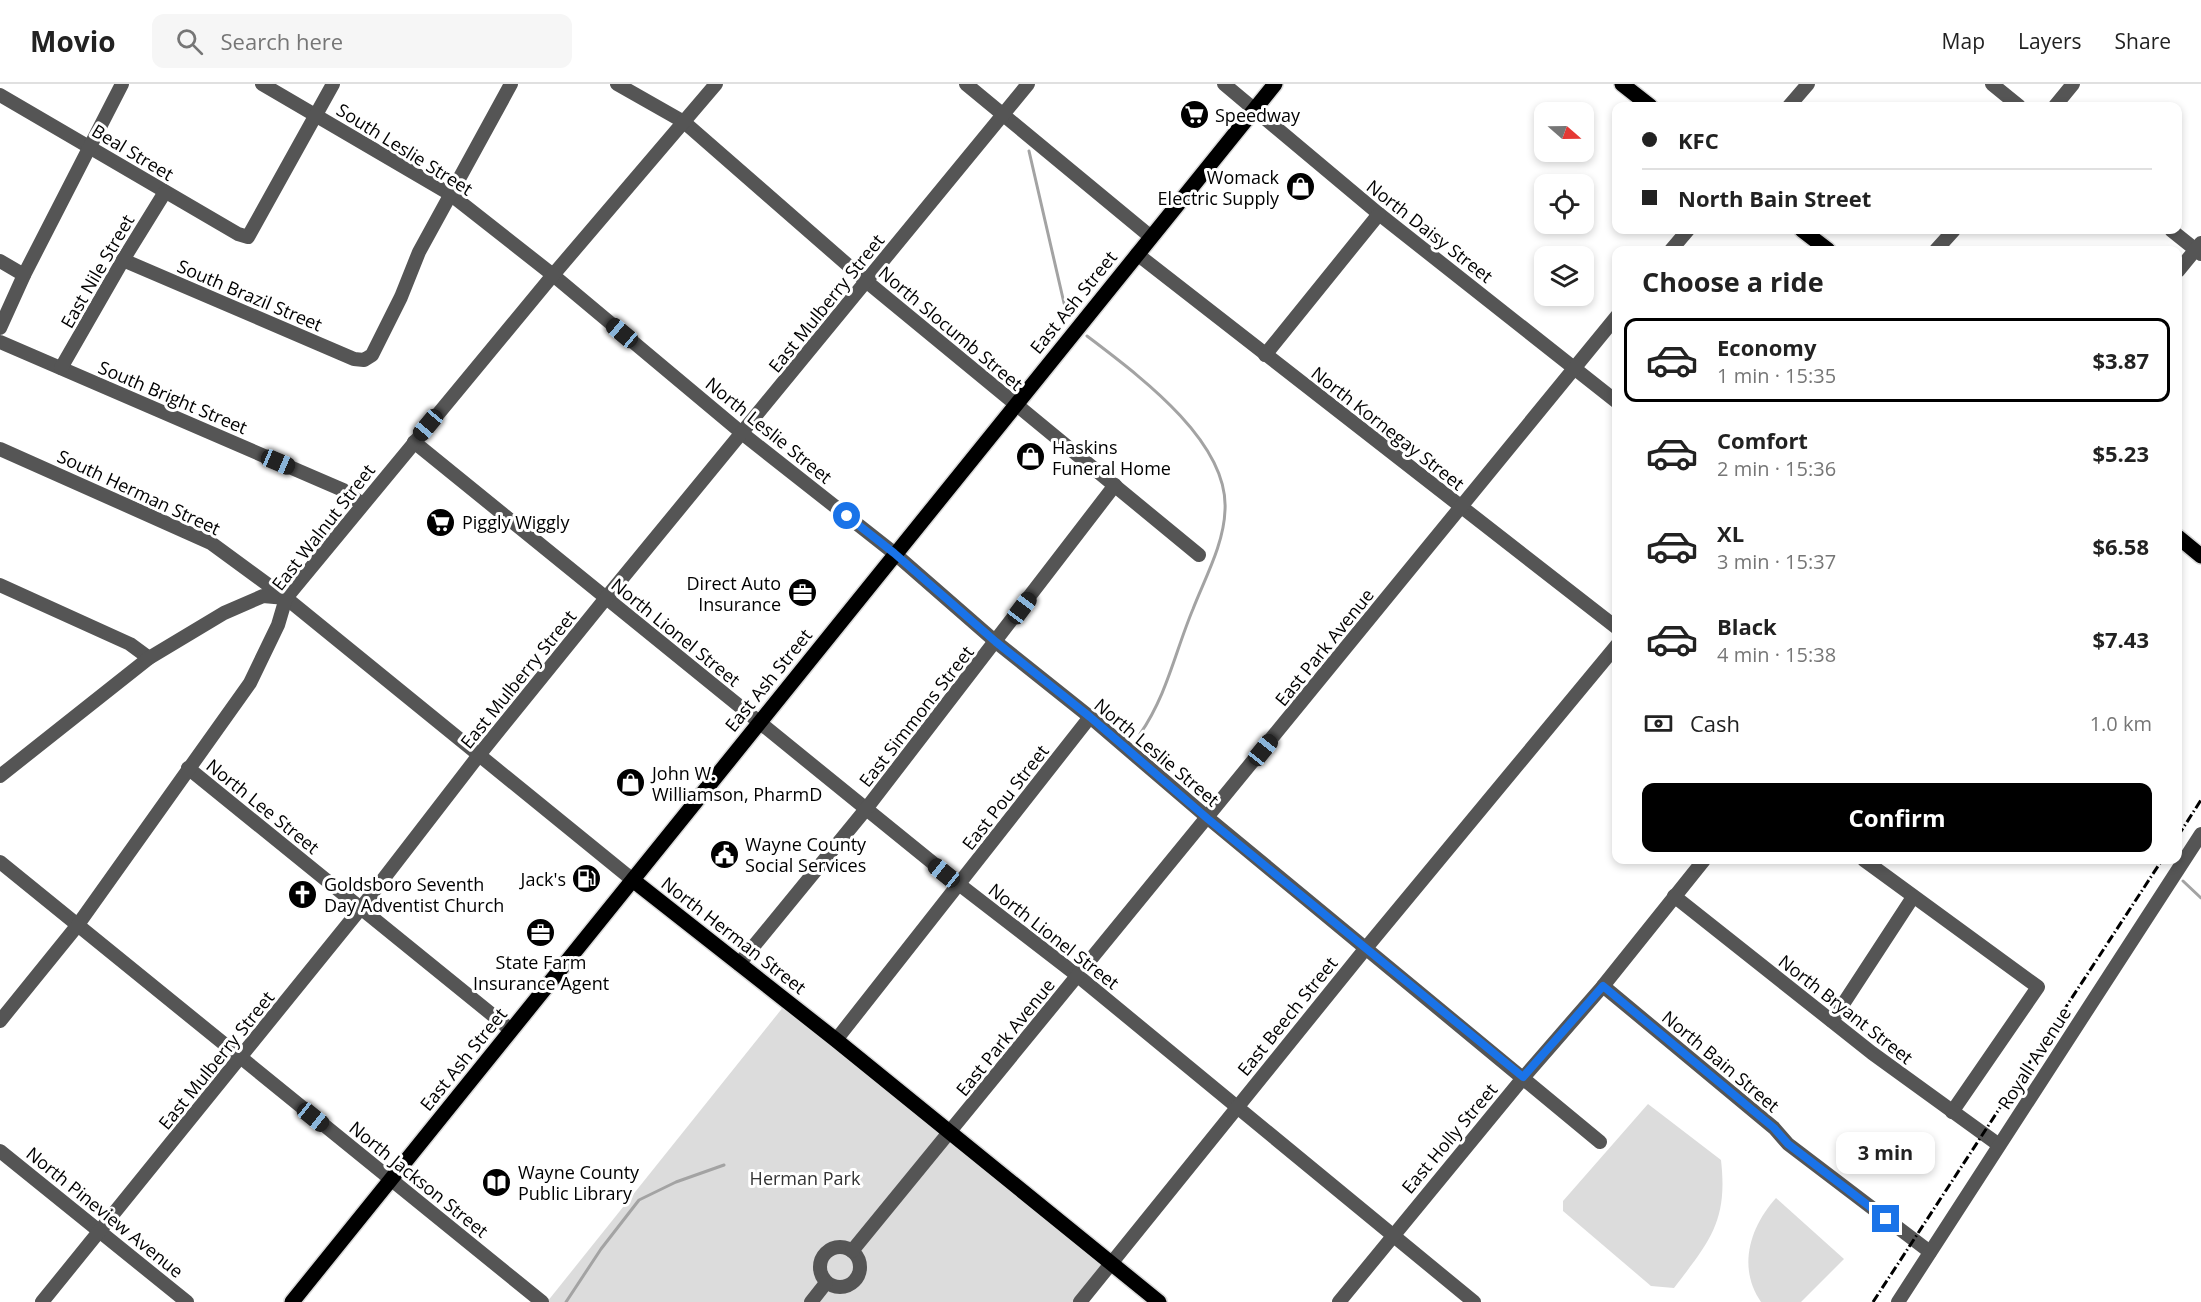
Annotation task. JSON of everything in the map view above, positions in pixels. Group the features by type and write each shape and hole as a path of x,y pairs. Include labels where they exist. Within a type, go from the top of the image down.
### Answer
{"main road":[{"name":"East Ash Street","path":"292,1302 634,881 894,553 1275,84"},
{"path":"1622,84 1645,102"},
{"path":"1807,234 1823,246"},
{"path":"2182,540 2201,556"},
{"name":"North Herman Street","path":"634,881 836,1040 949,1134 1159,1302"}],"street":[{"path":"0,328 24,275 122,84"},
{"name":"South Leslie Street","path":"262,84 450,194 553,274"},
{"path":"316,116 333,84"},
{"path":"450,194 511,84"},
{"name":"North Slocumb Street","path":"617,84 684,122 866,281 1199,555"},
{"name":"East Walnut Street","path":"0,1021 77,926 250,683 278,625 286,598 553,274 716,84"},
{"path":"966,84 1151,237"},
{"name":"East Mulberry Street","path":"42,1302 361,908 479,755 606,598 743,434 1028,84"},
{"name":"North Daisy Street","path":"1224,84 1379,214 1612,398"},
{"path":"1792,102 1808,84"},
{"path":"1992,84 2014,102"},
{"path":"2058,102 2073,84"},
{"name":"Beal Street","path":"0,95 238,234 248,237 316,116"},
{"name":"East Nile Street","path":"61,368 165,192"},
{"name":"South Brazil Street","path":"123,260 354,359 364,360 372,355 401,297 419,252 450,194"},
{"path":"1265,355 1379,214"},
{"path":"1674,246 1685,234"},
{"path":"1940,246 1950,234"},
{"path":"2176,234 2199,249 2182,268"},
{"name":"North Kornegay Street","path":"1137,254 1612,624"},
{"path":"0,261 24,275"},
{"name":"North Leslie Street","path":"553,274 743,434 894,553 996,642 1090,717 1208,819 1600,1142"},
{"name":"East Park Avenue","path":"852,1251 1208,819 1612,322"},
{"name":"South Bright Street","path":"0,342 343,490 362,504"},
{"name":"North Lionel Street","path":"414,442 960,885 1078,976 1474,1302"},
{"name":"South Herman Street","path":"0,449 212,543 286,598"},
{"name":"East Simmons Street","path":"739,964 866,809 1115,485"},
{"path":"0,585 130,644 149,658"},
{"path":"0,776 149,658 224,613 263,596 286,598"},
{"name":"North Herman Street","path":"286,598 634,881"},
{"name":"East Beech Street","path":"1080,1302 1366,948 1612,651"},
{"name":"East Pou Street","path":"836,1040 1090,717"},
{"name":"North Lee Street","path":"188,768 511,1030"},
{"name":"Royall Avenue","path":"2182,863 2201,834"},
{"name":"North Jackson Street","path":"0,862 542,1302"},
{"name":"East Holly Street","path":"1339,1302 1391,1235 1523,1077 1603,986 1701,864"},
{"path":"1869,864 2038,987 1952,1112"},
{"name":"Royall Avenue","path":"1898,1302 2182,864"},
{"name":"North Bryant Street","path":"1674,896 1832,1021 1999,1145"},
{"path":"1832,1021 1913,897"},
{"name":"North Bain Street","path":"1603,986 1774,1128 1788,1144 1930,1252"},
{"name":"North Pineview Avenue","path":"0,1151 187,1302"},
{"path":"840,1247 852,1251 860,1266 855,1281 840,1288 826,1283 819,1270 824,1254 840,1247"},
{"path":"810,1302 826,1283"}],"green space":[{"name":"Herman Park","path":"784,1006 1111,1263 1080,1302 547,1302"},
{"path":"1648,1104 1721,1160 1722,1199 1714,1229 1698,1257 1674,1288 1651,1286 1563,1211 1563,1201"},
{"path":"1776,1198 1844,1259 1801,1302 1761,1302 1750,1275 1748,1261 1754,1234 1759,1222"}],"waterway":[{"path":"1029,151 1064,303 1070,314"},
{"path":"1087,336 1131,370 1177,412 1197,435 1212,459 1222,484 1225,510 1218,548 1164,689 1140,734"},
{"path":"2183,881 2201,898"},
{"path":"566,1302 601,1249 639,1200 676,1182 724,1165"}],"railway":[{"path":"2182,830 2201,800"},
{"path":"1873,1302 2159,864"}],"place":[{"name":"Speedway","path":"1194,115"},
{"name":"Womack Electric Supply","path":"1300,187"},
{"name":"Haskins Funeral Home","path":"1031,457"},
{"name":"Piggly Wiggly","path":"441,522"},
{"name":"Direct Auto Insurance","path":"802,593"},
{"name":"John W. Williamson, PharmD","path":"631,783"},
{"name":"Wayne County Social Services","path":"724,854"},
{"name":"Jack's","path":"587,879"},
{"name":"Goldsboro Seventh Day Adventist Church","path":"303,894"},
{"name":"State Farm Insurance Agent","path":"541,933"},
{"name":"Wayne County Public Library","path":"497,1182"}],"route":[{"path":"847,516 894,553 996,642 1090,717 1208,819 1523,1077 1603,986 1774,1128 1788,1144 1886,1219"}]}
